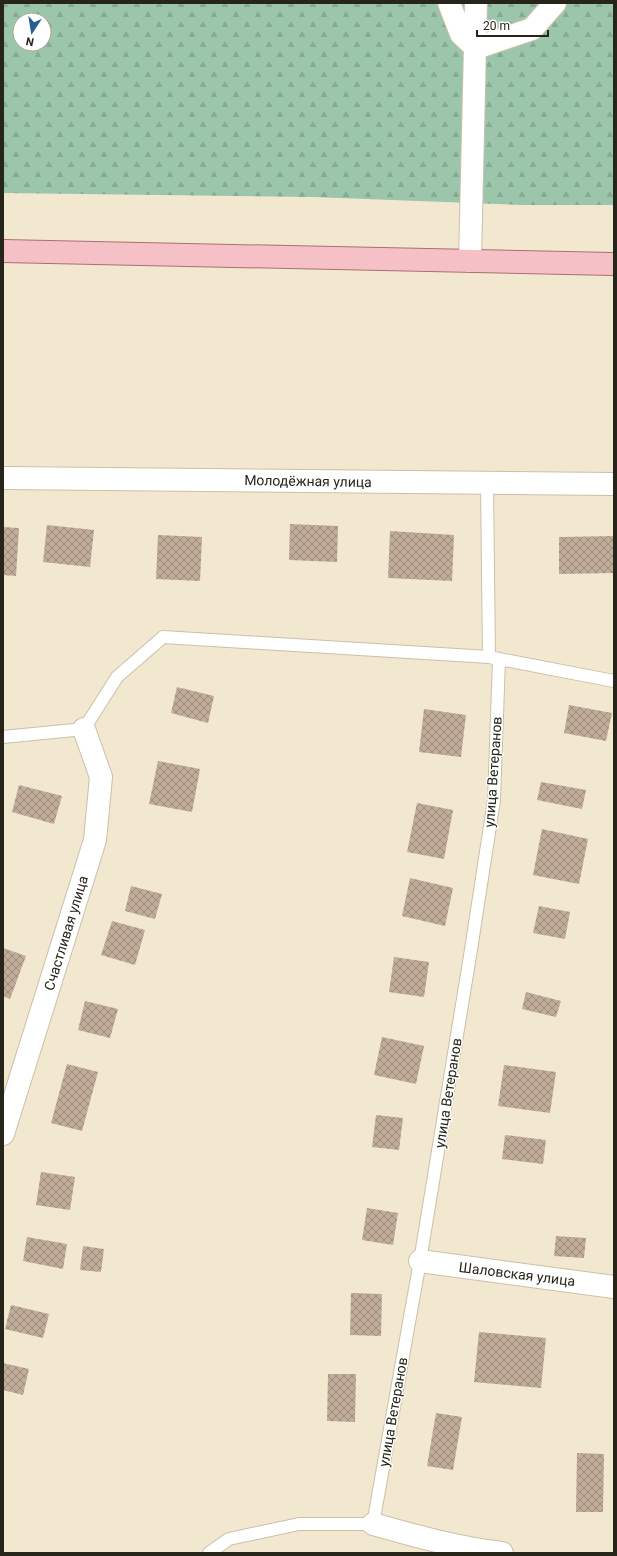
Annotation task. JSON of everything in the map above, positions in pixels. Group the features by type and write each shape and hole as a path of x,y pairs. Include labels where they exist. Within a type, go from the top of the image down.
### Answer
{"main road":[{"path":"3,251 614,264"}],"street":[{"path":"449,3 461,34 476,48"},
{"path":"470,261 476,3"},
{"path":"476,48 532,29 555,3"},
{"name":"Молодёжная улица","path":"3,478 614,484"},
{"name":"Счастливая улица","path":"3,1134 95,840 100,777 84,729"},
{"name":"Шаловская улица","path":"420,1262 614,1287"},
{"path":"372,1524 481,1551 502,1553"}],"lane":[{"name":"улица Ветеранов","path":"372,1524 420,1262 494,800 494,658 487,483"},
{"path":"3,737 84,729 117,677 163,637 494,658 614,681"},
{"path":"209,1553 229,1539 299,1524 372,1524"}],"green space":[{"path":"3,3 614,3 614,205 522,205 313,197 3,193"}],"building":[{"path":"290,524 338,526 337,562 289,560"},
{"path":"47,525 94,530 90,567 43,562"},
{"path":"3,527 19,528 16,576 3,575"},
{"path":"390,531 454,535 452,581 388,578"},
{"path":"158,535 202,537 200,581 156,579"},
{"path":"614,536 614,573 559,574 559,537"},
{"path":"177,687 214,696 208,723 171,713"},
{"path":"569,705 612,713 606,741 564,733"},
{"path":"424,709 466,715 461,757 419,752"},
{"path":"158,761 200,769 192,812 149,804"},
{"path":"541,782 586,790 582,809 537,800"},
{"path":"19,785 62,796 54,824 12,812"},
{"path":"417,803 453,810 444,859 407,852"},
{"path":"542,829 588,839 579,884 533,875"},
{"path":"410,878 453,888 445,926 402,916"},
{"path":"131,886 162,894 155,919 125,911"},
{"path":"539,906 570,912 565,939 533,933"},
{"path":"112,921 145,930 135,965 101,955"},
{"path":"3,948 26,956 10,999 3,996"},
{"path":"394,957 429,962 424,997 389,992"},
{"path":"526,992 561,1001 556,1017 522,1009"},
{"path":"85,1001 118,1009 110,1038 78,1030"},
{"path":"382,1037 424,1046 416,1084 374,1075"},
{"path":"67,1064 98,1072 82,1131 51,1123"},
{"path":"504,1065 556,1072 550,1113 498,1106"},
{"path":"376,1115 403,1118 399,1150 372,1147"},
{"path":"505,1135 546,1140 543,1164 502,1159"},
{"path":"41,1172 75,1177 70,1210 36,1205"},
{"path":"367,1208 398,1213 393,1245 362,1240"},
{"path":"556,1236 586,1238 584,1258 554,1256"},
{"path":"27,1237 67,1244 63,1269 23,1261"},
{"path":"83,1246 104,1249 101,1272 80,1270"},
{"path":"351,1293 382,1294 381,1336 350,1335"},
{"path":"11,1305 49,1314 43,1338 5,1329"},
{"path":"479,1332 546,1338 541,1388 474,1382"},
{"path":"3,1363 29,1369 23,1395 3,1390"},
{"path":"328,1374 356,1374 355,1422 327,1421"},
{"path":"436,1413 462,1417 453,1470 427,1466"},
{"path":"577,1453 604,1454 603,1512 576,1512"}]}
